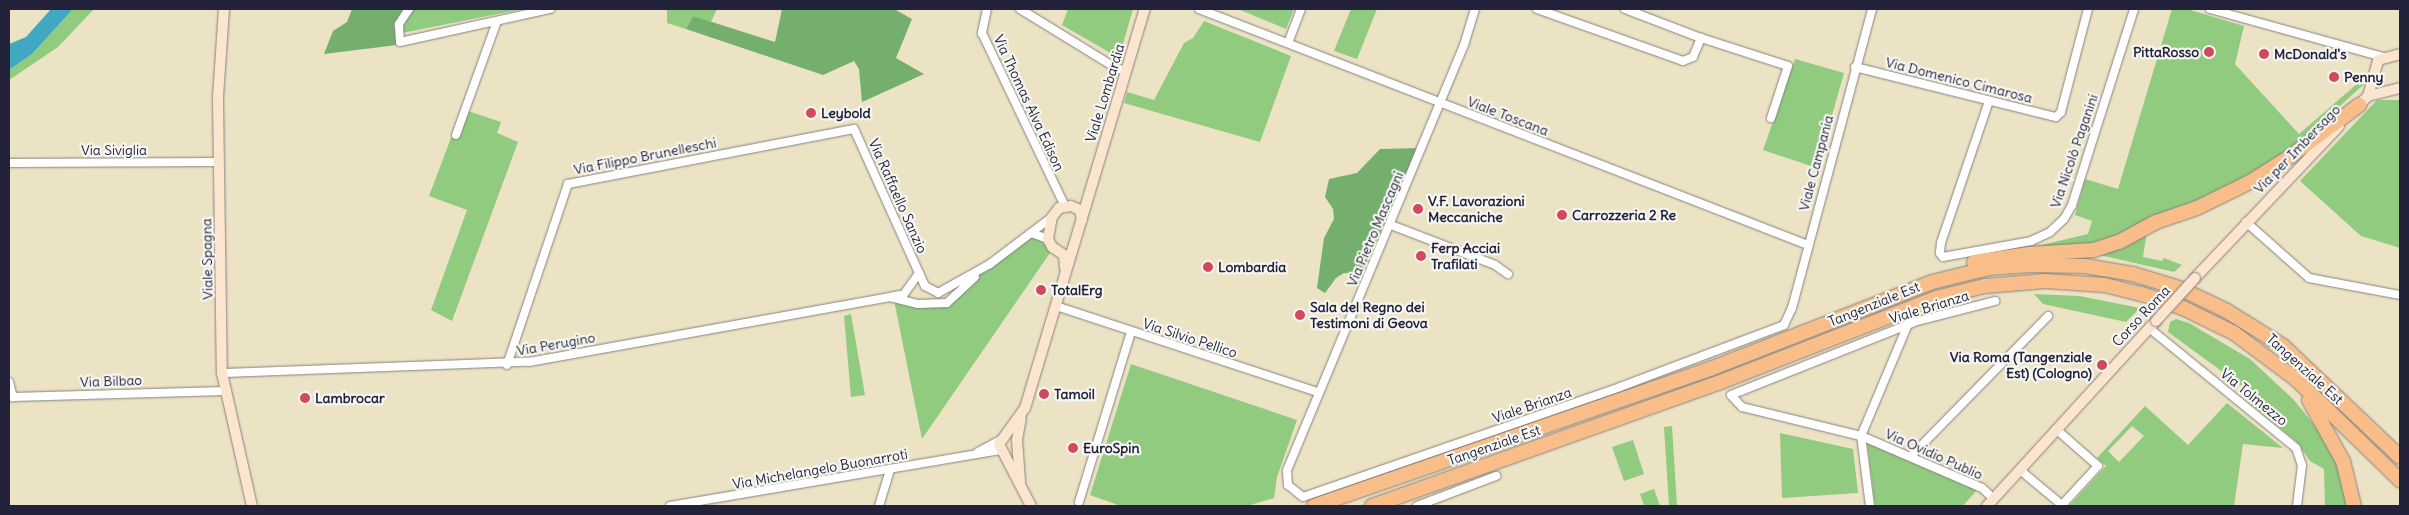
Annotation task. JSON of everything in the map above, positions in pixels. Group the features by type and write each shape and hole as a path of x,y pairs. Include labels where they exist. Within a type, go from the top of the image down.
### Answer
{"highway":[{"path":"1932,282 1964,264 2019,255 2094,250 2119,242 2156,222 2197,208 2250,182 2284,161 2363,100"},
{"name":"Tangenziale Est","path":"1314,506 1710,369 1932,282 1989,268 2051,264 2108,269 2173,286 2227,311 2276,341 2400,457"},
{"name":"Tangenziale Est","path":"1372,506 1709,386 1936,298 2003,284 2075,282 2114,287 2159,299 2234,333 2297,380 2400,480"},
{"path":"2297,380 2343,461 2354,506"}],"street":[{"name":"Viale Spagna","path":"224,9 218,98 222,373 224,391 252,506"},
{"path":"409,9 399,24 400,42 550,9"},
{"name":"Via Thomas Alva Edison","path":"986,9 982,33 1068,206"},
{"path":"1020,9 1116,68 1126,70"},
{"name":"Viale Lombardia","path":"1020,481 1018,444 1022,413 1145,9"},
{"name":"Viale Toscana","path":"1200,9 1808,245"},
{"path":"1288,43 1301,9"},
{"name":"Via Pietro Mascagni","path":"1288,485 1287,471 1318,392 1391,225 1464,45 1475,9"},
{"path":"1537,9 1684,60 1693,56 1701,38"},
{"path":"1625,9 1701,38 1788,66 1771,118"},
{"name":"Viale Campania","path":"1786,324 1872,9"},
{"name":"Via Domenico Cimarosa","path":"1855,67 2057,117 2088,9"},
{"name":"Via Nicolò Paganini","path":"1989,100 1940,243 1941,256 2031,241 2050,232 2064,219 2072,205 2134,9"},
{"path":"2210,9 2363,53 2383,57 2398,56"},
{"path":"456,135 497,21"},
{"path":"2363,53 2373,74 2385,90"},
{"name":"Via per Imbersago","path":"2363,100 2373,74 2383,57"},
{"name":"Via per Imbersago","path":"2246,222 2363,100 2385,90 2399,90"},
{"name":"Via Raffaello Sanzio","path":"854,129 919,273"},
{"name":"Via Filippo Brunelleschi","path":"507,364 568,184 854,129"},
{"name":"Via Siviglia","path":"9,163 219,162"},
{"name":"Viale Lombardia","path":"1052,217 1068,206 1083,200 1091,186"},
{"path":"1068,206 1080,210 1082,220"},
{"path":"1052,217 1048,239 1052,247 1060,251 1074,246"},
{"name":"Via Perugino","path":"890,297 918,304 947,303 990,264 1052,217"},
{"path":"2246,222 2308,278 2400,296"},
{"name":"Corso Roma","path":"1991,502 2246,222"},
{"path":"1391,225 1495,265 1508,274"},
{"path":"1031,234 1048,239"},
{"name":"Viale Lombardia","path":"1060,251 1066,260 1065,272"},
{"name":"Via Perugino","path":"919,273 925,286 938,293 990,264"},
{"name":"Via Perugino","path":"222,373 507,364 890,297 910,289 919,273"},
{"name":"Viale Brianza","path":"1731,394 1908,324 1995,301"},
{"name":"Via Silvio Pellico","path":"1056,306 1318,392"},
{"path":"1911,456 2048,316"},
{"name":"Viale Brianza","path":"1288,485 1295,493 1311,496 1718,352 1786,324"},
{"path":"1870,506 1861,436 1908,324"},
{"name":"Via Tolmezzo","path":"2152,324 2296,448 2302,465 2297,506"},
{"path":"1080,502 1131,332"},
{"name":"Via Bilbao","path":"9,382 13,397 224,391"},
{"name":"Via Ovidio Publio","path":"1731,394 1736,404 1745,408 1861,436 1911,456 1982,488 1991,502"},
{"name":"Viale Lombardia","path":"1022,413 1004,438 1002,452 1020,481 1031,506"},
{"path":"2020,470 2062,505 2098,466 2056,429"},
{"path":"1002,452 1012,456 1018,444 1004,438"},
{"name":"Via Michelangelo Buonarroti","path":"974,454 1004,438"},
{"name":"Via Michelangelo Buonarroti","path":"670,506 890,470 974,454 1002,452"},
{"path":"879,506 890,470"},
{"path":"1417,506 1496,476"}],"green space":[{"path":"73,9 94,9 58,47 9,80 9,70 32,54"},
{"path":"352,9 403,9 394,24 397,45 324,54 333,31 347,22"},
{"path":"413,9 523,9 402,33 402,27"},
{"path":"667,9 717,9 711,22 693,16 686,29 667,23"},
{"path":"782,9 894,9 912,19 896,58 924,74 862,102 859,69 854,61 823,75 686,29 693,16 775,42"},
{"path":"1068,9 1133,9 1119,58 1062,25"},
{"path":"1238,9 1294,9 1286,29"},
{"path":"1351,9 1377,9 1357,59 1334,51"},
{"path":"2172,9 2187,9 2244,26 2235,64 2299,134 2365,77 2363,85 2304,139 2222,193 2101,243 2016,251 2088,234 2092,221 2075,215 2085,179 2118,189"},
{"path":"1204,21 1291,56 1260,142 1124,103 1127,92 1154,100 1184,43 1193,38"},
{"path":"1795,59 1844,73 1817,168 1763,150"},
{"path":"2377,100 2400,100 2400,248 2361,236 2300,181"},
{"path":"462,109 501,122 497,133 518,142 452,321 431,310 467,210 429,196"},
{"path":"1419,148 1361,274 1344,273 1336,278 1325,293 1317,288 1324,238 1334,219 1333,209 1325,197 1329,179 1357,173 1380,149"},
{"path":"2147,231 2143,257 2162,261 2164,258 2182,265 2174,272 2100,255"},
{"path":"1031,234 1052,250 922,439 894,300 939,304"},
{"path":"2034,294 2079,296 2140,308 2126,322 2043,304"},
{"path":"851,314 865,395 851,397 844,316"},
{"path":"2176,319 2189,323 2250,359 2294,400 2324,437 2340,471 2350,506 2325,506 2324,469 2310,461 2296,441 2248,402 2246,389 2168,332 2170,322"},
{"path":"1131,364 1297,420 1277,477 1274,498 1247,506 1121,506 1090,495"},
{"path":"2227,403 2283,448 2243,444 2234,506 2069,506 2106,466 2097,458 2145,406 2188,445","holes":["2132,426 2144,436 2119,462 2108,451"]},
{"path":"1672,426 1677,506 1669,506 1664,427"},
{"path":"1780,433 1853,449 1858,493 1782,498"},
{"path":"1633,440 1644,474 1624,481 1612,447"},
{"path":"1867,441 1976,491 1963,506 1875,506"},
{"path":"1654,489 1660,506 1644,506 1640,494"}],"water":[{"path":"51,9 73,9 32,54 9,70 9,44 26,37"}],"place":[{"name":"PittaRosso","path":"2209,52"},
{"name":"McDonald's","path":"2264,54"},
{"name":"Penny","path":"2334,77"},
{"name":"Leybold","path":"811,113"},
{"name":"V.F. Lavorazioni Meccaniche","path":"1418,209"},
{"name":"Carrozzeria 2 Re","path":"1562,215"},
{"name":"Ferp Acciai Trafilati","path":"1421,256"},
{"name":"Lombardia","path":"1208,267"},
{"name":"TotalErg","path":"1041,290"},
{"name":"Sala del Regno dei Testimoni di Geova","path":"1300,315"},
{"name":"Via Roma (Tangenziale Est) (Cologno)","path":"2102,365"},
{"name":"Tamoil","path":"1044,394"},
{"name":"Lambrocar","path":"305,398"},
{"name":"EuroSpin","path":"1073,448"}]}
